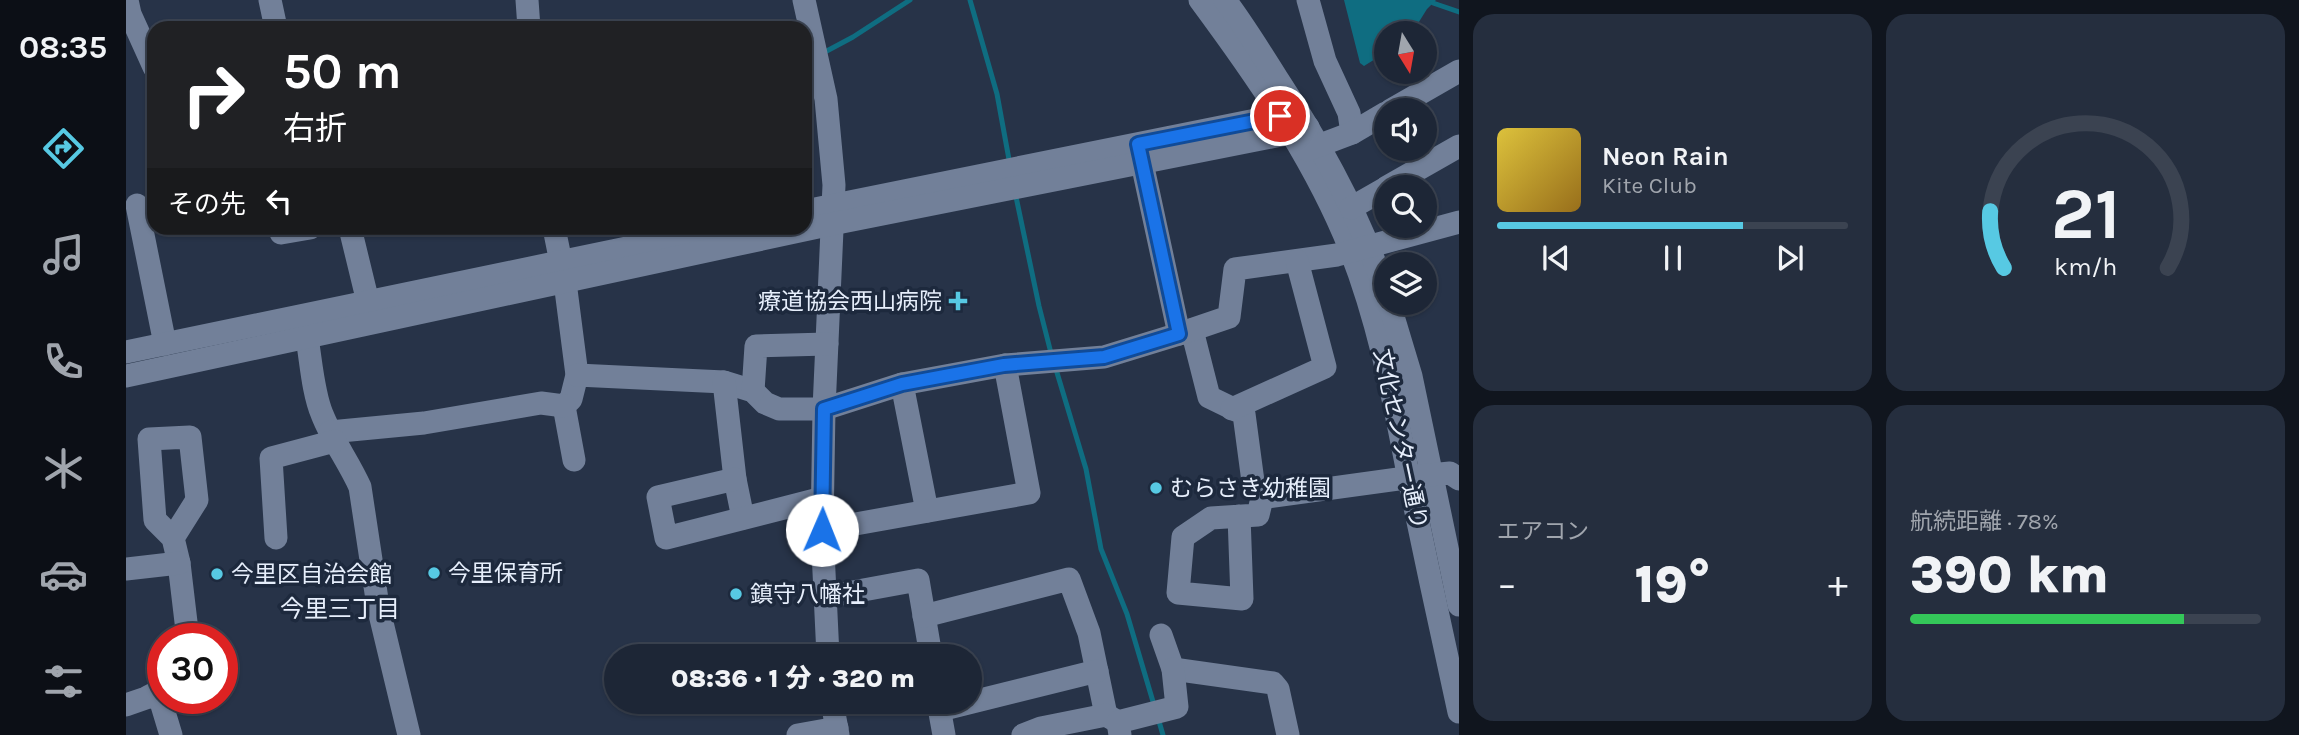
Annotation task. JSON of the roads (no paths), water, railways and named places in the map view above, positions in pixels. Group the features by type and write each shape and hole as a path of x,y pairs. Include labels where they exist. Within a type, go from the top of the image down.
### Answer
{"street":[{"path":"127,0 130,15 147,52"},
{"path":"270,0 274,21"},
{"path":"527,0 528,21"},
{"path":"804,0 809,21"},
{"name":"文化センター通り","path":"1200,0 1300,130 1328,198 1374,274"},
{"name":"文化センター通り","path":"1225,0 1300,130 1351,208 1399,418 1420,476 1459,605"},
{"path":"1308,0 1325,61 1349,113 1352,133"},
{"path":"812,36 826,99 834,185 824,409 822,530 827,644"},
{"path":"1412,98 1459,71"},
{"path":"812,218 1140,153 1300,130 1352,133 1374,120"},
{"path":"1409,175 1459,146"},
{"path":"1140,153 1186,332 1209,397 1244,414 1254,489 1268,497 1450,473 1459,479"},
{"path":"1351,208 1374,195"},
{"path":"139,202 166,344"},
{"path":"812,212 833,214"},
{"path":"577,375 724,382 753,391 765,403 779,409 824,409 902,384 1004,365 1104,357 1229,317 1235,269 1337,255 1459,222"},
{"path":"352,235 368,302"},
{"path":"555,235 577,375 571,399 564,406"},
{"path":"126,376 307,338 697,235"},
{"path":"126,352 368,302 563,271 734,235"},
{"path":"1232,409 1325,367 1297,261"},
{"name":"文化センター通り","path":"1393,315 1411,376 1420,476 1459,712"},
{"path":"307,338 321,411 360,488 378,606 409,735"},
{"path":"753,391 756,346 827,344"},
{"path":"822,530 1029,493 1004,365"},
{"path":"724,382 735,479 743,518"},
{"path":"902,384 928,511"},
{"path":"276,538 271,458 333,436 541,403 564,406"},
{"path":"564,406 574,460"},
{"path":"735,479 657,497 666,538 823,498"},
{"path":"1238,516 1258,515 1263,494"},
{"path":"173,538 179,563 186,623"},
{"path":"126,569 179,563"},
{"path":"924,616 1069,579 1089,633 1097,671 1115,724"},
{"path":"825,597 918,580 929,644"},
{"path":"1023,735 1041,729 1115,724 1177,707 1173,669 1161,635"},
{"path":"1173,669 1273,683 1278,689 1288,735"},
{"path":"982,696 1097,671"},
{"path":"126,705 147,696"},
{"path":"166,714 171,735"},
{"path":"798,735 837,732 834,714"},
{"path":"940,714 944,735"}],"water":[{"path":"1344,0 1436,0 1420,21 1374,21 1374,60 1364,66 1360,63"}],"waterway":[{"path":"823,53 910,0"},
{"path":"970,0 997,94 1010,165"},
{"path":"1433,3 1459,12"},
{"path":"1015,192 1052,357"},
{"path":"1055,366 1086,469 1101,549 1127,614 1154,705"},
{"path":"1158,718 1163,735"}],"place":[{"name":"療道協会西山病院","path":"958,301"},
{"name":"むらさき幼稚園","path":"1156,488"},
{"name":"今里保育所","path":"434,573"},
{"name":"今里区自治会館","path":"217,574"},
{"name":"鎮守八幡社","path":"736,594"}],"district":[{"name":"今里三丁目","path":"340,609"}]}
